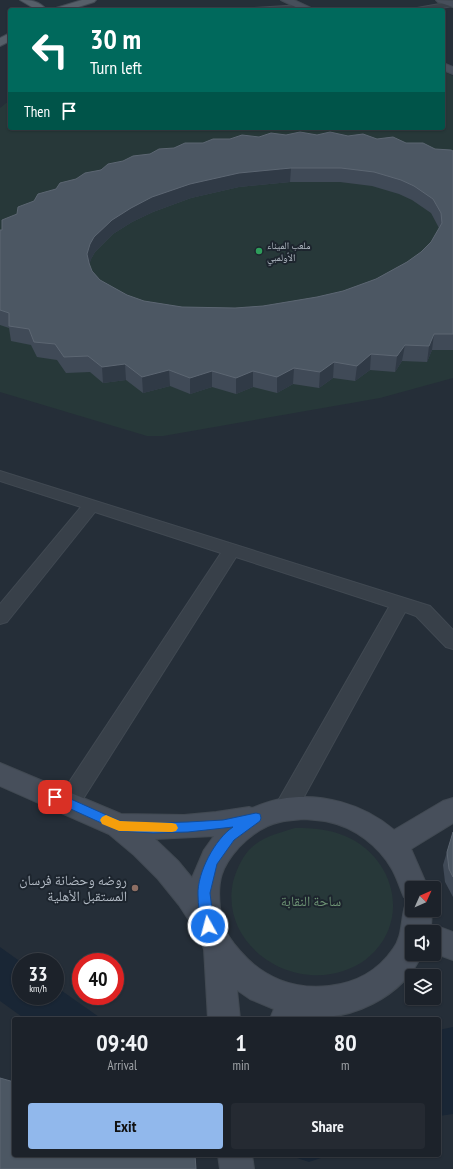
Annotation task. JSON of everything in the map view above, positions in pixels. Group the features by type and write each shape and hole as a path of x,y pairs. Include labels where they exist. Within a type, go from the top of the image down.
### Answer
{"main road":[{"path":"25,0 37,5 40,8"},
{"path":"50,8 61,0"},
{"path":"65,8 91,0"}],"street":[{"path":"286,0 306,8"},
{"path":"441,0 452,4"},
{"path":"429,8 452,4"},
{"path":"0,476 423,611 453,642"},
{"path":"0,617 91,506"},
{"path":"68,803 232,550"},
{"path":"286,808 400,604"},
{"path":"0,774 119,826 144,846 168,870 189,896 213,938 238,973 290,1010 358,996 385,980 405,958"},
{"path":"119,826 153,828 223,825 256,818 286,808 315,807 343,814 370,826 392,846 409,871 412,881"},
{"path":"392,846 453,809"},
{"path":"224,1017 213,938 204,893 211,862 230,836 256,818"},
{"path":"441,941 453,946"},
{"path":"235,1157 237,1169"}],"green space":[{"path":"445,72 453,76 453,378 380,398 163,436 147,436 0,392 0,108 8,102 8,130 445,130"},
{"name":"ساحة النقابة","path":"295,828 327,830 345,836 361,845 374,857 384,871 390,886 393,903 392,920 386,936 370,956 355,966 343,971 331,974 311,975 292,971 274,964 258,953 245,939 236,922 232,903 233,882 237,869 244,857 249,850 259,842 270,836"}],"water":[{"path":"0,947 12,956 12,1005 64,1005 64,992 72,998 72,1005 82,1005 99,1017 22,1017 0,1001"},
{"path":"453,1027 453,1114 441,1116 441,1030"},
{"path":"294,1157 324,1157 309,1162"}],"building":[{"path":"300,132 317,135 330,132 348,136 363,134 377,139 393,137 406,143 423,143 435,149 453,151 453,334 434,334 429,346 405,345 397,356 371,354 357,366 334,362 320,372 294,368 277,377 253,371 236,378 212,371 190,378 169,370 142,377 125,364 102,367 88,356 64,357 55,344 34,342 29,329 9,326 9,313 0,310 0,230 2,230 2,220 17,214 18,207 34,201 38,194 56,189 60,183 76,179 85,173 101,170 108,164 123,161 133,156 150,154 159,149 174,148 185,143 203,143 213,139 230,139 242,135 259,137 271,133 286,135","holes":["291,168 341,168 374,172 401,180 414,186 433,199 441,213 442,223 431,242 421,252 407,262 376,279 343,291 263,306 235,308 182,307 144,301 127,295 100,280 92,271 87,254 94,237 112,220 152,197 190,184 239,173"]},
{"path":"453,832 453,877 449,869 447,852"},
{"path":"0,1078 12,1081 12,1157 195,1157 196,1169 0,1169"}],"slow traffic":[{"path":"106,820 119,826 172,828"}],"place":[{"name":"ملعب الميناء الأولمبي","path":"259,251"},
{"name":"روضه وحضانة فرسان المستقبل الأهلية","path":"135,888"}],"route":[{"path":"55,797 119,826 153,828 223,825 256,818 230,836 211,862 204,893 208,926"}]}
